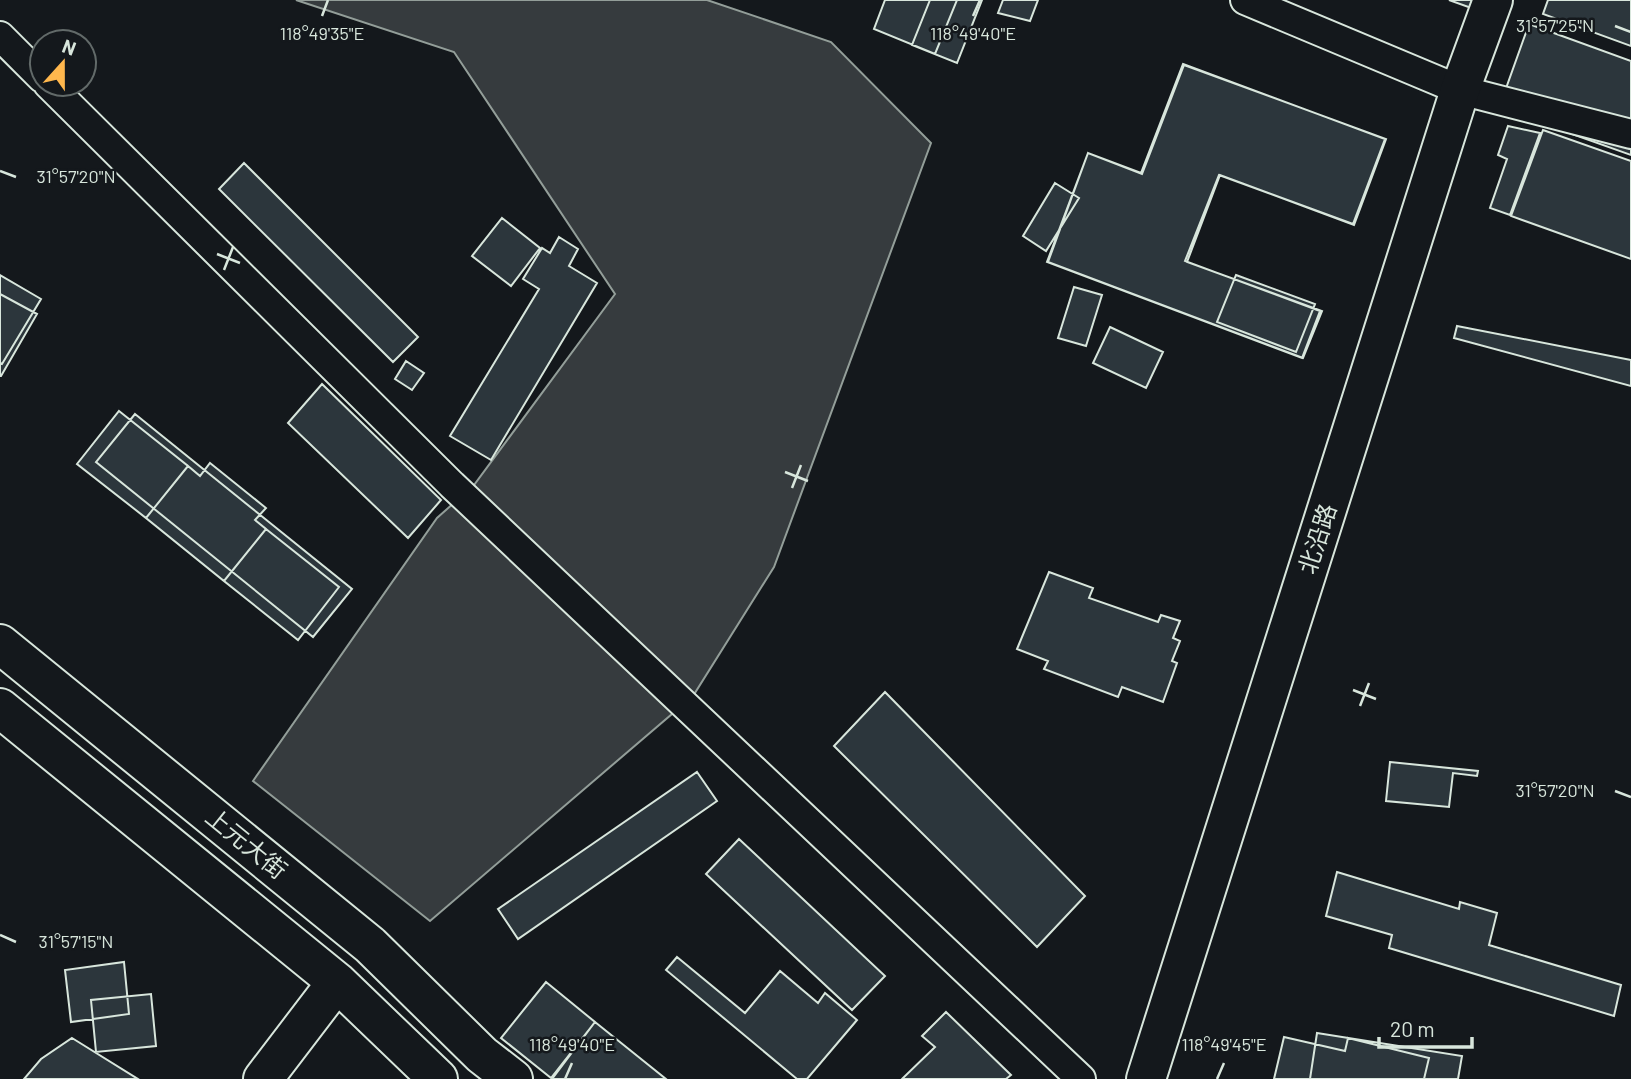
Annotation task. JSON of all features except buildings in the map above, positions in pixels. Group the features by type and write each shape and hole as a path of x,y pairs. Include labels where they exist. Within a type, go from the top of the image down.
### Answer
{"main road":[{"name":"北沿路","path":"1146,1079 1460,90 1493,0"},
{"name":"上元大街","path":"0,644 370,944 482,1055 513,1079"},
{"name":"上元大街","path":"0,708 337,982 438,1079"},
{"path":"263,1079 337,982"}],"street":[{"path":"1245,0 1460,90 1631,134"},
{"path":"0,36 28,64"},
{"path":"62,98 452,485 1081,1079"}],"shaded area":[{"path":"296,0 707,0 831,42 931,143 774,567 693,696 430,921 253,781 437,518 474,485 615,294 454,52"}]}
